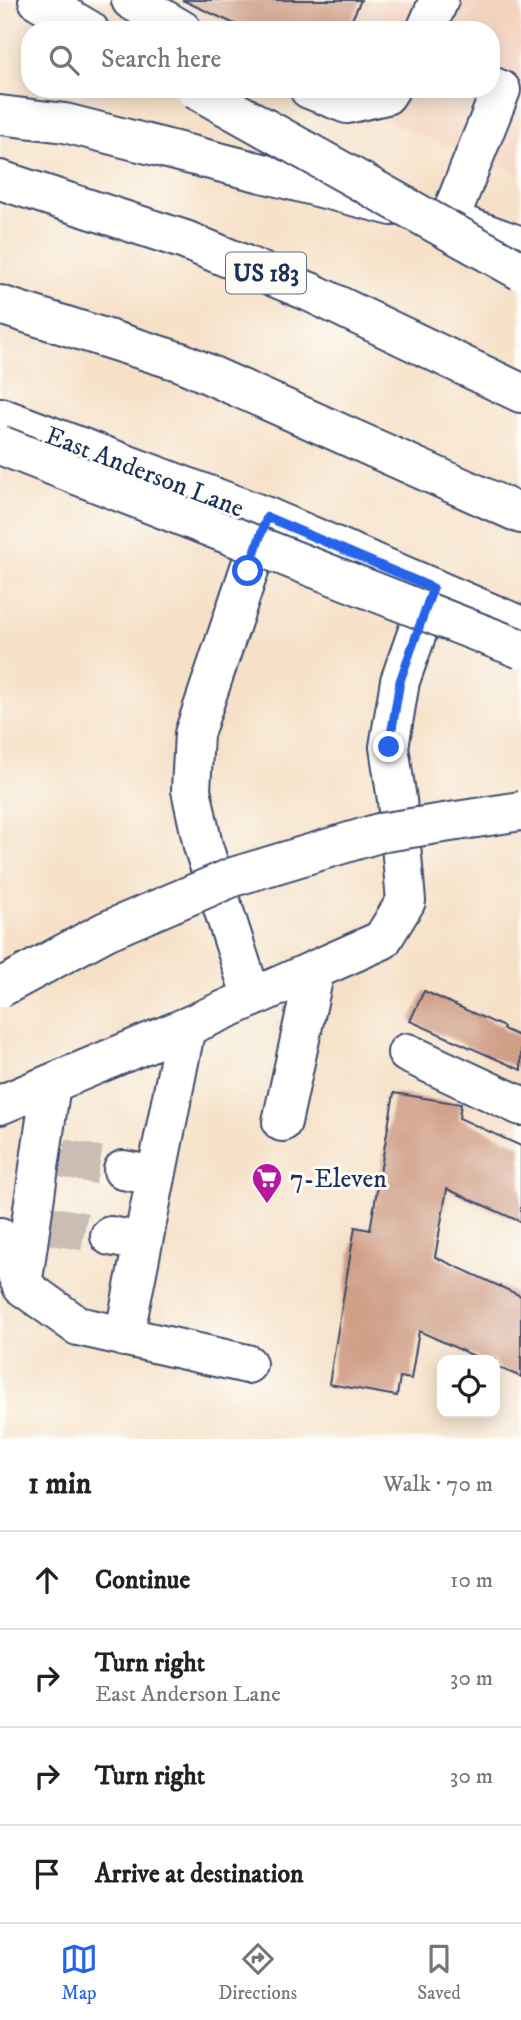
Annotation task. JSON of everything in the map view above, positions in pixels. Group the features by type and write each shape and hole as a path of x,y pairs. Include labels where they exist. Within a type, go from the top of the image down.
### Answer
{"main road":[{"path":"38,0 74,21"},
{"path":"131,0 167,21"},
{"path":"430,21 439,0"},
{"path":"449,220 504,91"},
{"path":"211,98 521,271"},
{"path":"332,98 347,104 373,98"},
{"path":"0,104 65,123 449,220 521,246"},
{"path":"0,115 65,123"},
{"name":"US 183","path":"0,180 185,240 310,292 521,393"},
{"path":"0,305 181,362 521,514"},
{"name":"East Anderson Lane","path":"0,417 267,517 521,626"},
{"path":"0,445 521,649"},
{"path":"253,998 203,846 191,790 194,734 267,517"},
{"path":"0,1105 186,1027 382,940 406,901 397,800 389,747 400,681 433,588"},
{"path":"0,988 106,931 233,877 379,833 521,811"},
{"path":"282,1122 316,970"},
{"path":"124,1337 126,1239 139,1173 186,1027"},
{"path":"407,1053 521,1106"},
{"path":"51,1084 51,1156 26,1228 22,1286 78,1326 247,1364"}],"shaded area":[{"path":"144,0 521,0 521,174 391,123 339,98 500,98 500,21 181,21"}],"building":[{"path":"182,0 361,0 351,21 228,21"},
{"path":"424,991 521,1037 521,1070 410,1021"},
{"path":"394,1093 461,1104 459,1118 521,1146 521,1222 447,1189 435,1257 521,1296 521,1377 500,1368 500,1355 472,1355 419,1331 411,1379 400,1377 397,1396 329,1384 355,1227 370,1230"}],"tunnel":[{"path":"62,1158 123,1170"},
{"path":"47,1225 110,1236"}],"place":[{"name":"7-Eleven","path":"267,1205"}],"route":[{"path":"248,571 267,517 433,588 400,681 389,747"}]}
